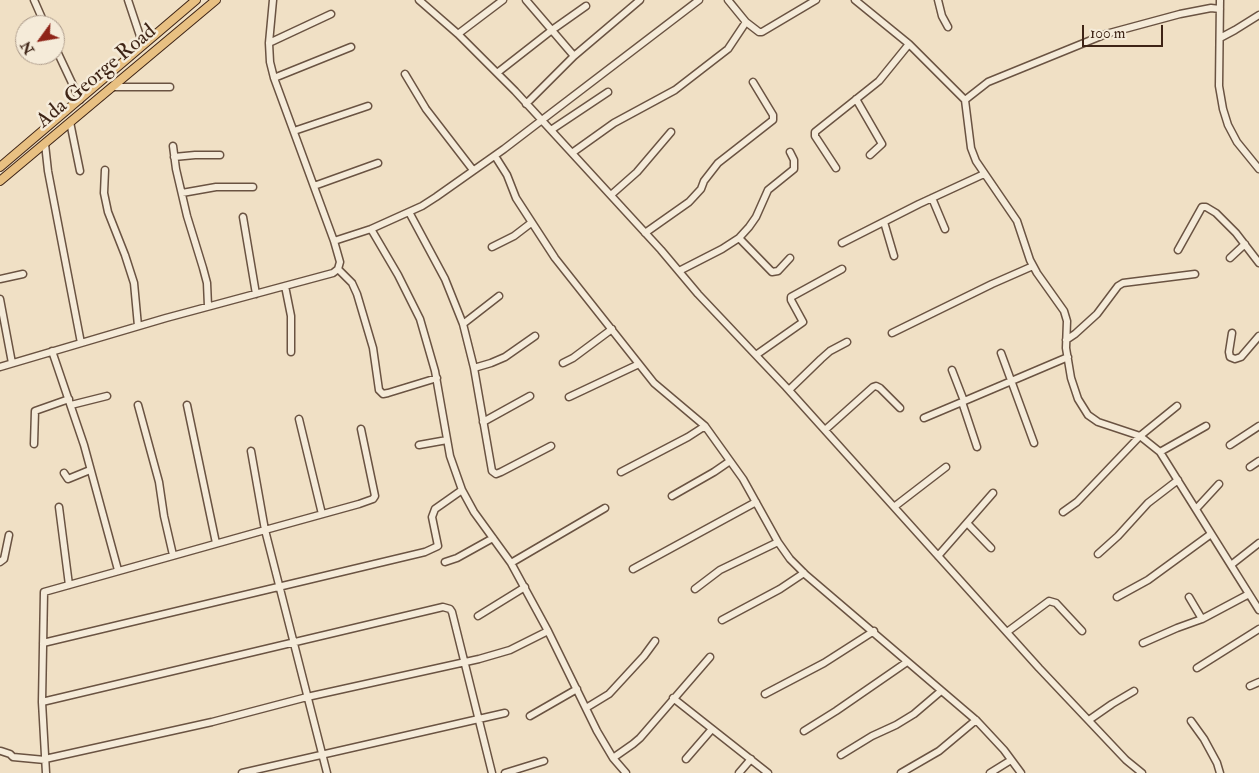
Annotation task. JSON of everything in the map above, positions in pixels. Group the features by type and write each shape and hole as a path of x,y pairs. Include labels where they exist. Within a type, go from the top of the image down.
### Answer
{"main road":[{"name":"Ada George Road","path":"0,166 196,0"},
{"name":"Ada George Road","path":"0,182 216,0"}],"street":[{"path":"34,0 41,15"},
{"path":"128,0 143,45"},
{"path":"0,367 208,306 333,273 338,269 340,262 334,241 274,78 270,62 269,43 273,0"},
{"path":"418,0 458,34 551,130 1007,632 1126,760 1142,773"},
{"path":"458,34 503,0"},
{"path":"526,0 574,56"},
{"path":"526,104 574,56 640,0"},
{"path":"334,241 370,229 409,212 436,197 495,156 699,0"},
{"path":"728,0 746,22 762,32 814,1"},
{"path":"855,0 909,44 965,100 971,148 984,174 1017,221 1033,266 1064,311 1067,321 1066,340 1071,378 1078,399 1088,415 1098,422 1140,436 1160,452 1249,594 1256,600 1259,610"},
{"path":"938,0 942,16 948,27"},
{"path":"1221,0 1219,86 1223,109 1228,125 1237,142 1259,169"},
{"path":"497,73 586,6"},
{"path":"965,100 988,82 1106,34 1180,14 1211,8 1220,9"},
{"path":"269,43 331,14"},
{"path":"1220,38 1259,15"},
{"path":"572,153 614,123 675,90 728,49 746,22"},
{"path":"836,168 816,138 815,132 885,75 909,44"},
{"path":"274,78 351,47"},
{"path":"63,65 80,100"},
{"path":"405,74 426,109 473,170"},
{"path":"645,232 689,202 701,189 704,181 718,163 774,119 753,82"},
{"path":"112,86 170,87"},
{"path":"551,130 608,92"},
{"path":"856,99 881,143 881,146 870,155"},
{"path":"294,131 368,106"},
{"path":"70,122 80,171"},
{"path":"611,196 637,172 671,132"},
{"path":"45,144 48,170 81,343"},
{"path":"173,146 187,216 204,268 208,306"},
{"path":"679,271 708,258 739,238 756,217 768,190 794,169 794,160 790,152"},
{"path":"174,157 195,154 220,155"},
{"path":"495,156 531,223 555,258 639,364 667,395 705,426 730,460 790,559 976,720 1020,773"},
{"path":"314,186 378,163"},
{"path":"105,170 104,193 108,212 134,283 138,326"},
{"path":"842,243 984,174"},
{"path":"182,193 216,187 253,187"},
{"path":"932,198 945,229"},
{"path":"1178,250 1202,207 1206,206 1216,213 1245,244 1259,263"},
{"path":"409,212 445,279 463,324 474,368 494,473 501,472 551,446"},
{"path":"243,217 256,294"},
{"path":"884,222 894,256"},
{"path":"492,247 514,236 531,223"},
{"path":"370,229 398,275 420,319 437,378 447,440 462,490 474,512 511,563 525,586 613,758 626,773"},
{"path":"739,238 774,273 790,258"},
{"path":"1230,258 1245,244"},
{"path":"892,333 1033,266"},
{"path":"338,269 352,283 359,301 373,348 381,392 388,393 437,378"},
{"path":"756,355 803,322 791,297 842,269"},
{"path":"0,280 23,274"},
{"path":"1066,340 1097,314 1123,282 1195,274"},
{"path":"285,286 291,316 291,352"},
{"path":"463,324 499,296"},
{"path":"0,299 12,364"},
{"path":"564,363 612,329"},
{"path":"1232,333 1229,352 1230,357 1236,359 1241,357 1259,336"},
{"path":"474,368 504,357 535,336"},
{"path":"789,390 830,351 847,342"},
{"path":"52,351 70,402 118,570"},
{"path":"1001,353 1034,443"},
{"path":"924,418 1068,357"},
{"path":"569,397 639,364"},
{"path":"952,370 977,446"},
{"path":"825,430 876,386 900,408"},
{"path":"34,444 34,411 70,402 107,396"},
{"path":"483,422 530,396"},
{"path":"138,405 159,482 173,555"},
{"path":"187,405 216,543"},
{"path":"1063,512 1076,502 1140,436 1177,406"},
{"path":"299,420 322,514"},
{"path":"621,472 705,426"},
{"path":"1160,452 1206,426"},
{"path":"1230,445 1259,426"},
{"path":"46,773 42,702 43,593 118,570 373,499 361,429"},
{"path":"419,445 447,440"},
{"path":"251,451 265,530 307,698 328,773"},
{"path":"672,496 714,472 730,460"},
{"path":"1250,467 1259,461"},
{"path":"894,507 946,467"},
{"path":"64,473 68,479 90,470"},
{"path":"1098,554 1118,536 1148,503 1178,480"},
{"path":"1196,509 1219,484"},
{"path":"43,643 426,552 438,546 432,517 435,509 462,490"},
{"path":"938,556 994,493"},
{"path":"633,569 756,502"},
{"path":"58,507 69,585"},
{"path":"511,563 604,508"},
{"path":"966,523 991,548"},
{"path":"1117,597 1148,580 1212,534"},
{"path":"0,562 4,559 9,535"},
{"path":"445,562 457,558 493,538"},
{"path":"695,588 720,570 778,542"},
{"path":"1231,565 1259,543"},
{"path":"722,620 780,588 804,572"},
{"path":"478,616 525,586"},
{"path":"1143,643 1202,619 1249,594"},
{"path":"1189,597 1202,619"},
{"path":"1007,632 1049,601 1056,603 1082,631"},
{"path":"42,702 443,607 450,609 452,612 492,773"},
{"path":"1197,668 1259,629"},
{"path":"0,751 13,757 45,759 212,722 465,662 510,650 548,631"},
{"path":"765,694 824,664 874,631"},
{"path":"586,708 610,694 655,641"},
{"path":"613,758 640,738 710,657"},
{"path":"804,731 907,662"},
{"path":"1250,686 1259,682"},
{"path":"530,716 577,690"},
{"path":"841,754 872,736 896,726 914,714 941,690"},
{"path":"1089,720 1134,691"},
{"path":"673,698 768,773"},
{"path":"242,773 505,713"},
{"path":"901,773 939,751 976,720"},
{"path":"1191,720 1204,739 1217,763 1220,773"},
{"path":"686,759 712,729"},
{"path":"739,773 751,759"},
{"path":"990,773 1011,760"},
{"path":"505,773 544,761"}]}
